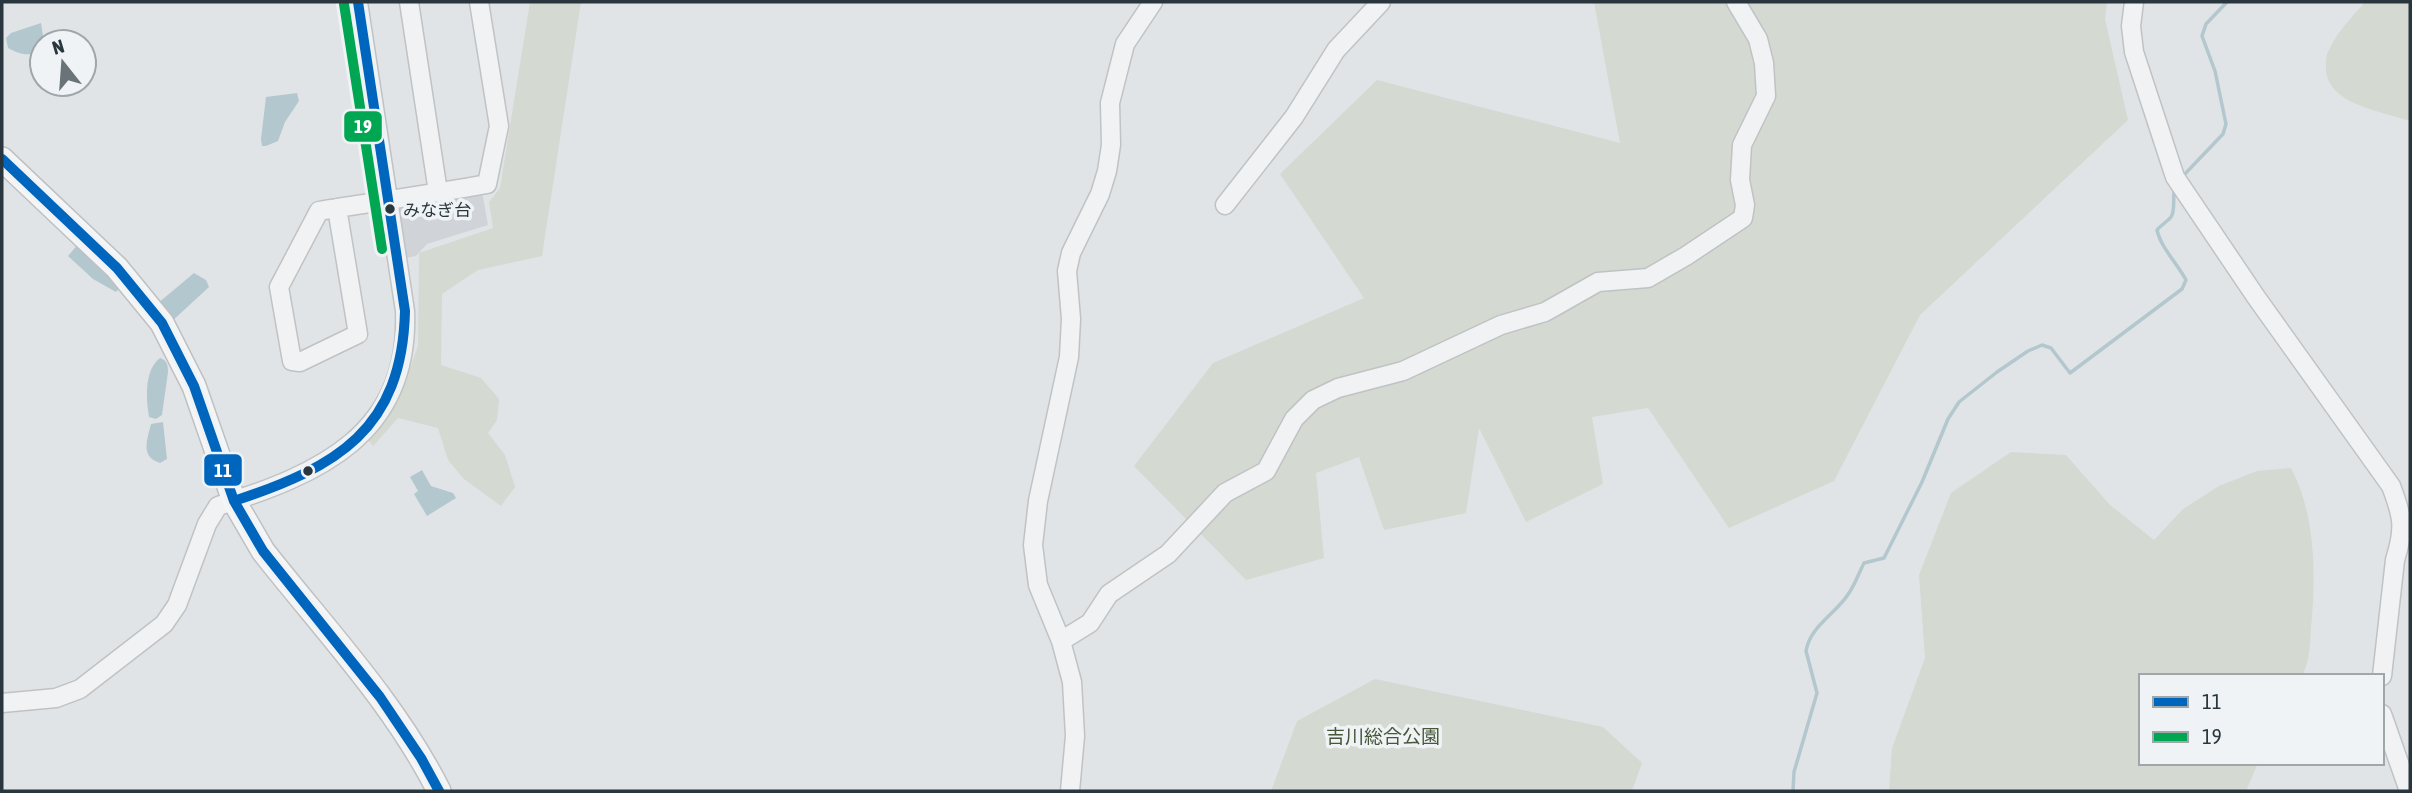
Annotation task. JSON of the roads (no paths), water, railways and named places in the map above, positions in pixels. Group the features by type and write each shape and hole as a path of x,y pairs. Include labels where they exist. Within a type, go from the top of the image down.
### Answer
{"main road":[{"path":"2,159 117,268 162,323 198,396 234,501 264,551 390,709 413,742 439,791"}],"street":[{"path":"2,703 56,698 80,689 164,624 177,605 212,514 218,506 316,468 345,450 379,411 392,389 401,366 406,334 405,311 358,2"},
{"path":"337,208 358,334 300,362 292,361 279,287 319,211 337,208 389,200 487,184 499,126 479,2"},
{"path":"1070,791 1075,708 1072,682 1061,642 1038,585 1032,545 1038,501 1069,357 1071,319 1067,271 1077,238 1100,194 1107,172 1111,145 1110,103 1125,44 1153,2"},
{"path":"1225,205 1294,117 1336,50 1381,2"},
{"path":"1061,642 1090,623 1109,594 1168,554 1225,493 1266,471 1294,419 1313,400 1338,388 1403,370 1501,325 1545,312 1598,282 1648,278 1743,218 1745,205 1740,180 1742,145 1766,96 1764,63 1758,39 1736,2"},
{"path":"2134,2 2131,26 2134,52 2175,177 2256,297 2391,486 2402,514 2401,542 2395,560 2382,674"},
{"path":"414,3 438,192"},
{"path":"2384,720 2409,791"}],"waterway":[{"path":"2182,177 2223,134 2226,124 2215,71 2202,36 2206,24 2227,2"},
{"path":"1793,791 1794,772 1817,693 1806,651 1809,642 1818,627 1849,593 1864,563 1884,558 1922,482 1948,419 1959,402 2028,351 2042,345 2051,348 2070,373 2182,289 2186,280 2157,230 2172,214 2175,186"}],"place":[{"name":"みなぎ台","path":"390,209"}],"park label":[{"name":"吉川総合公園","path":"1383,736"}]}
